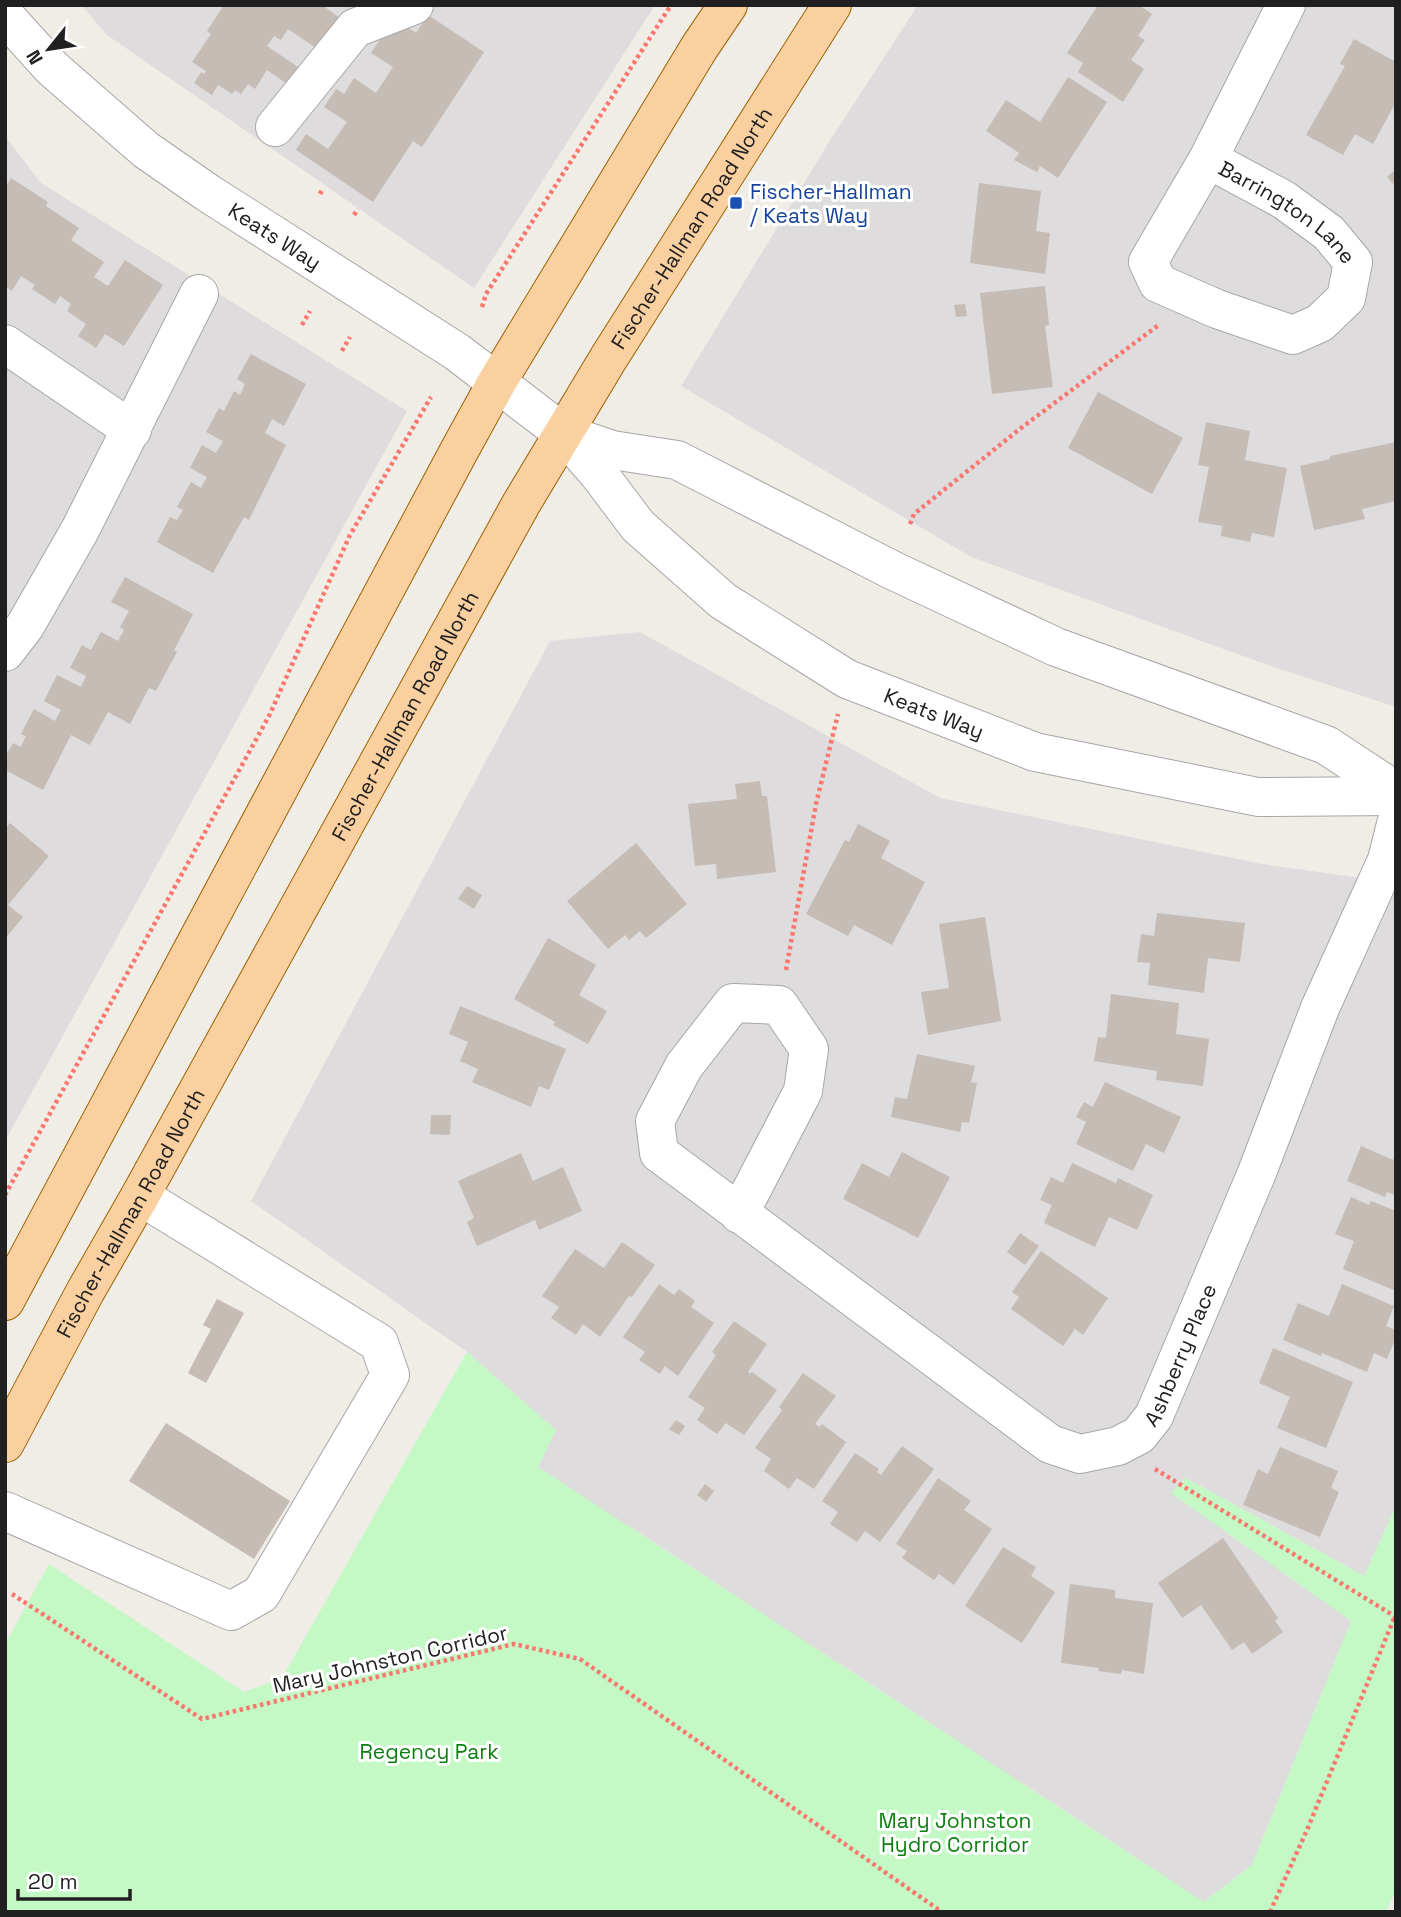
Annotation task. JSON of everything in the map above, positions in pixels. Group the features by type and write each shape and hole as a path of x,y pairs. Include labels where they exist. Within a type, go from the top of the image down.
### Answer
{"main road":[{"path":"5,1301 497,382 699,48 728,5"},
{"name":"Fischer-Hallman Road North","path":"5,1443 85,1292 521,504 832,5"}],"street":[{"path":"275,127 355,28 414,5"},
{"name":"Barrington Lane","path":"1208,159 1284,200 1329,233 1353,262 1346,298 1320,323 1293,335 1217,309 1158,283 1148,262 1208,159 1286,5"},
{"name":"Keats Way","path":"5,16 52,68 146,149 208,193 457,352 563,433 598,473 638,526 723,600 847,679 1048,754 1258,797 1396,793"},
{"path":"5,652 24,626 80,530 199,294"},
{"path":"5,344 132,430"},
{"name":"Keats Way","path":"563,433 612,450 677,460 892,570 1056,647 1326,745 1396,793"},
{"name":"Ashberry Place","path":"779,1005 733,1003 684,1066 655,1121 659,1153 1050,1444 1080,1454 1118,1446 1139,1435 1154,1416 1256,1175 1320,1008 1387,860 1396,824"},
{"path":"739,1213 803,1091 809,1049 779,1005"},
{"path":"5,1511 231,1611 261,1594 390,1375 379,1343 140,1196"}],"path":[{"path":"482,307 486,294 671,5"},
{"path":"320,194 323,188"},
{"path":"910,524 914,514 1021,428 1195,298"},
{"path":"302,325 310,311"},
{"path":"341,351 350,337"},
{"path":"5,1195 270,716 350,535 431,397"},
{"path":"779,1005 816,804 847,679"},
{"path":"1118,1446 1395,1617 1270,1912"},
{"name":"Mary Johnston Corridor","path":"12,1594 202,1718 514,1644 580,1659 942,1912"}],"shaded area":[{"path":"81,5 655,5 474,288 107,35"},
{"path":"918,5 1396,5 1396,707 1265,664 971,557 681,386 829,142"},
{"path":"5,136 41,183 407,411 5,1141"},
{"path":"640,632 940,798 1262,864 1396,883 1396,1506 1364,1576 1186,1478 1351,1621 1252,1865 1204,1902 538,1467 555,1430 467,1352 251,1201 550,641"}],"green space":[{"path":"467,1352 556,1430 538,1467 1204,1902 1252,1865 1351,1621 1171,1493 1186,1478 1364,1576 1396,1506 1396,1890 1386,1912 5,1912 5,1644 49,1564 244,1692 282,1678"}],"building":[{"path":"224,5 322,5 340,18 319,50 288,29 281,40 274,36 267,46 298,67 287,84 267,70 255,89 248,84 241,94 235,90 232,94 218,85 212,95 194,83 201,72 204,74 206,71 192,62 211,34 207,31"},
{"path":"1098,5 1139,5 1152,14 1138,36 1145,40 1131,60 1144,69 1123,102 1078,72 1083,63 1067,53"},
{"path":"428,15 484,52 422,147 413,141 373,202 296,150 306,134 328,149 347,122 324,107 336,89 344,94 354,78 376,93 393,67 371,53 394,18 416,33"},
{"path":"1354,39 1396,62 1396,102 1373,144 1355,134 1343,155 1306,135 1345,66 1340,64"},
{"path":"1068,77 1107,102 1058,178 1040,166 1037,172 1014,160 1019,153 986,131 1006,100 1040,122"},
{"path":"1396,169 1396,187 1387,177"},
{"path":"11,178 48,202 46,206 79,228 71,240 104,262 94,277 108,286 125,260 163,285 124,346 105,334 96,348 78,336 86,324 67,311 71,304 60,296 55,304 32,289 35,285 21,276 12,291 5,286 5,182 7,184"},
{"path":"979,183 1041,191 1036,231 1050,233 1045,274 970,263"},
{"path":"1045,286 1049,325 1045,326 1053,387 992,394 980,293"},
{"path":"965,304 967,316 956,317 954,305"},
{"path":"251,354 306,384 284,426 272,419 265,433 286,445 249,520 244,517 213,573 157,542 170,517 177,520 183,510 177,507 191,482 201,488 207,477 190,468 202,445 216,453 223,441 206,432 219,408 224,411 234,391 240,395 245,384 237,379"},
{"path":"1098,392 1183,438 1152,494 1068,448"},
{"path":"1206,422 1250,431 1245,460 1287,468 1274,537 1252,533 1250,542 1221,536 1222,526 1198,522 1209,467 1198,465"},
{"path":"1396,442 1396,501 1362,509 1365,519 1314,530 1300,466 1330,459 1330,456"},
{"path":"125,577 193,614 156,691 149,688 130,724 108,712 90,745 71,735 43,790 5,770 5,757 13,743 21,747 26,736 21,734 34,709 55,721 61,710 44,701 57,675 81,687 86,676 70,668 82,645 91,650 101,632 118,641 124,630 120,627 129,611 111,602"},
{"path":"760,781 762,796 767,796 776,872 717,879 716,864 695,866 688,804 737,799 735,784"},
{"path":"10,823 49,856 8,905 23,917 5,939 5,829"},
{"path":"858,824 890,841 881,858 925,882 892,945 854,925 848,936 806,914 845,840 849,842"},
{"path":"636,843 687,904 646,938 640,931 629,940 625,935 608,949 567,901"},
{"path":"467,886 482,895 474,909 458,899"},
{"path":"1157,913 1245,923 1240,962 1208,958 1204,993 1148,985 1150,963 1137,962 1141,934 1154,936"},
{"path":"985,917 1001,1021 928,1035 921,992 949,988 939,924"},
{"path":"548,938 596,965 579,995 607,1011 588,1044 514,999"},
{"path":"1111,994 1179,1003 1176,1034 1209,1039 1203,1086 1156,1080 1157,1071 1094,1061 1098,1037 1106,1038"},
{"path":"460,1006 566,1049 549,1090 539,1086 531,1107 472,1082 478,1069 460,1061 468,1042 449,1034"},
{"path":"917,1054 975,1066 971,1082 977,1083 969,1123 962,1122 960,1132 891,1117 895,1097 907,1099"},
{"path":"1105,1082 1181,1117 1164,1153 1146,1144 1133,1171 1076,1144 1086,1122 1076,1117 1084,1102 1093,1107"},
{"path":"431,1115 451,1115 450,1135 430,1134"},
{"path":"1361,1146 1393,1160 1396,1154 1396,1196 1387,1192 1385,1197 1347,1181"},
{"path":"902,1152 950,1177 918,1238 843,1199 862,1163 889,1177"},
{"path":"521,1153 533,1181 563,1167 582,1211 539,1230 535,1220 477,1246 467,1222 474,1218 458,1181"},
{"path":"1072,1163 1116,1183 1118,1178 1153,1195 1137,1230 1109,1217 1095,1247 1044,1223 1052,1205 1040,1200 1051,1177 1063,1183"},
{"path":"1351,1197 1369,1205 1371,1201 1396,1211 1396,1291 1343,1269 1354,1241 1335,1234"},
{"path":"1020,1233 1039,1246 1025,1265 1007,1252"},
{"path":"622,1242 655,1265 600,1337 583,1324 576,1335 551,1318 559,1307 542,1296 575,1249 604,1268"},
{"path":"1041,1251 1108,1298 1083,1335 1075,1329 1063,1346 1011,1309 1019,1297 1012,1292"},
{"path":"659,1284 674,1295 679,1289 695,1301 691,1307 714,1323 678,1376 665,1366 660,1374 639,1360 645,1352 623,1337"},
{"path":"1342,1284 1394,1306 1386,1326 1396,1330 1396,1337 1387,1359 1374,1353 1367,1372 1283,1340 1298,1303 1329,1316"},
{"path":"217,1299 244,1313 206,1383 188,1373 211,1329 203,1325"},
{"path":"734,1321 767,1344 748,1372 752,1372 777,1390 744,1435 726,1423 717,1434 697,1420 705,1408 688,1397 716,1355 712,1352"},
{"path":"1273,1348 1353,1382 1326,1448 1277,1428 1290,1397 1259,1383"},
{"path":"803,1373 836,1396 815,1424 820,1427 822,1424 846,1442 814,1489 797,1478 789,1489 764,1471 771,1459 755,1448 782,1410 779,1407"},
{"path":"676,1420 685,1426 679,1435 669,1429"},
{"path":"166,1423 290,1501 254,1559 129,1481"},
{"path":"902,1446 934,1469 880,1542 865,1531 857,1542 830,1524 838,1512 822,1501 855,1453 879,1469 877,1472 881,1475"},
{"path":"1280,1447 1338,1471 1331,1488 1339,1492 1320,1537 1243,1505 1258,1469 1268,1474"},
{"path":"938,1478 971,1501 964,1510 992,1529 954,1585 939,1574 934,1580 902,1558 907,1551 896,1544"},
{"path":"705,1484 714,1491 706,1502 697,1495"},
{"path":"1223,1538 1278,1618 1275,1621 1283,1632 1252,1654 1244,1642 1232,1650 1201,1605 1182,1618 1158,1583"},
{"path":"1003,1547 1036,1567 1031,1576 1055,1592 1022,1643 965,1606"},
{"path":"1070,1584 1115,1590 1115,1598 1153,1603 1144,1674 1122,1670 1121,1674 1098,1671 1099,1668 1061,1663"}],"place":[{"name":"Fischer-Hallman / Keats Way","path":"736,203"}],"park label":[{"name":"Regency Park","path":"429,1751"},
{"name":"Mary Johnston Hydro Corridor","path":"955,1832"}]}
